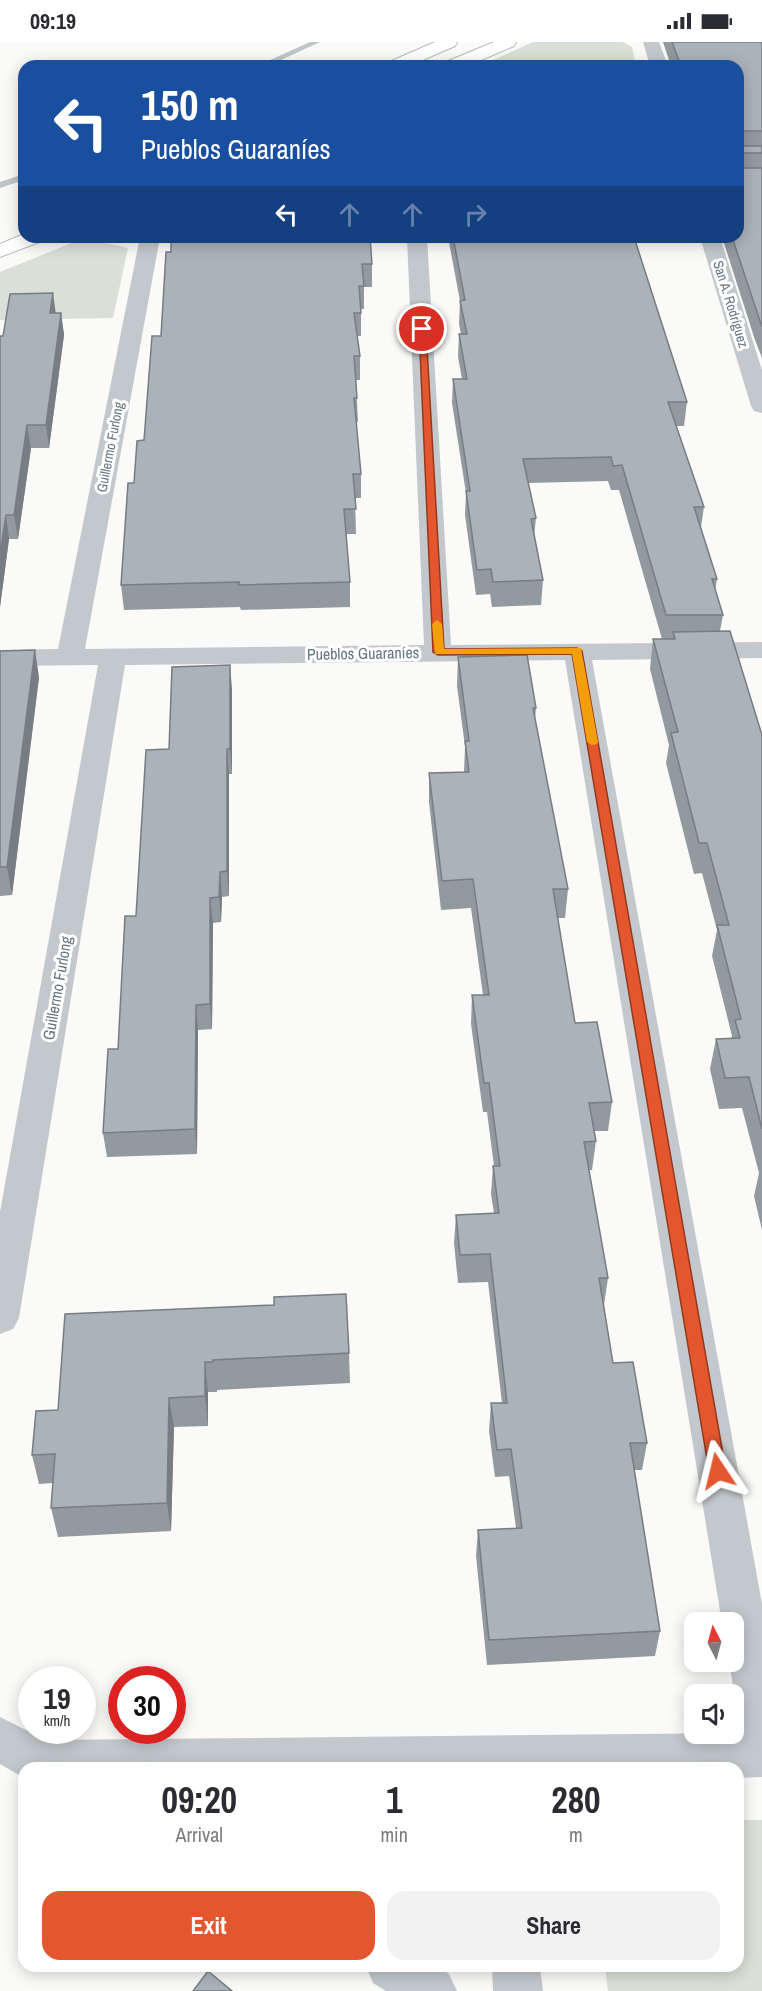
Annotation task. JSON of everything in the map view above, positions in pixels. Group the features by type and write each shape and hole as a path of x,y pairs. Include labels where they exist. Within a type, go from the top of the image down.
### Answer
{"main road":[{"path":"408,60 449,42"},
{"path":"466,60 508,42"},
{"path":"0,251 20,243"}],"street":[{"path":"651,42 656,60"},
{"name":"Guillermo Furlong","path":"70,657 149,243"},
{"path":"417,243 438,652"},
{"name":"San A. Rodríguez","path":"712,243 762,406"},
{"name":"Pueblos Guaraníes","path":"0,658 762,650"},
{"path":"577,651 762,1729"},
{"name":"Guillermo Furlong","path":"0,1318 113,657"},
{"path":"0,1739 40,1762"},
{"path":"536,1762 762,1755"},
{"path":"400,1972 432,1991"},
{"path":"516,1972 518,1991"}],"shaded area":[{"path":"533,42 623,42 632,47 635,60 493,60"},
{"path":"72,243 106,243 128,248 113,318 0,320 0,272"},
{"path":"744,1820 762,1820 762,1991 608,1991 606,1972 744,1972"}],"building":[{"path":"672,42 762,42 762,131 744,131 744,60 679,60"},
{"path":"744,146 762,146 762,153 744,153"},
{"path":"744,168 762,168 762,327 734,243 744,243"},
{"path":"171,243 370,243 372,264 362,264 364,286 359,286 361,313 354,313 360,356 354,356 357,398 354,398 361,474 353,474 356,509 344,509 350,582 121,585 128,483 134,483 137,441 144,440 152,336 161,336 166,252 171,252"},
{"path":"454,243 636,243 687,402 668,402 704,507 694,507 717,579 712,579 723,615 666,615 622,465 613,466 611,457 523,459 536,518 531,519 543,580 493,582 491,569 477,570 466,491 470,491 453,379 467,379 459,334 467,334 460,301 465,300"},
{"path":"53,293 50,313 61,313 46,425 27,425 14,515 6,515 0,554 0,336 3,336 10,294"},
{"path":"730,631 762,735 762,1129 749,1077 725,1078 716,1039 740,1038 735,1020 741,1019 717,925 729,925 707,843 699,843 671,733 678,732 653,639 675,639 673,632"},
{"path":"35,650 7,867 0,867 0,651"},
{"path":"527,655 536,708 533,708 568,889 553,889 575,1023 597,1022 612,1102 589,1103 596,1141 584,1142 608,1278 599,1278 613,1363 633,1362 647,1443 630,1443 660,1631 489,1640 478,1530 522,1528 511,1449 497,1450 491,1403 507,1403 490,1254 460,1255 456,1215 499,1213 493,1166 500,1166 489,1083 484,1083 472,995 489,995 473,879 442,881 429,773 469,772 465,741 469,741 458,657"},
{"path":"230,665 227,871 220,872 219,897 210,898 210,1004 196,1005 195,1129 103,1133 108,1049 118,1049 125,916 136,916 146,750 169,749 172,667"},
{"path":"346,1294 349,1353 205,1362 205,1396 169,1398 167,1503 51,1508 55,1454 32,1455 36,1411 58,1410 65,1314 274,1305 274,1297"},
{"path":"209,1972 232,1991 193,1991"}],"waterway":[{"path":"275,60 316,42"},
{"path":"0,185 18,179"}],"slow traffic":[{"path":"437,624 438,652 577,651 592,742"}],"route":[{"path":"422,329 438,652 577,651 718,1471"}]}
